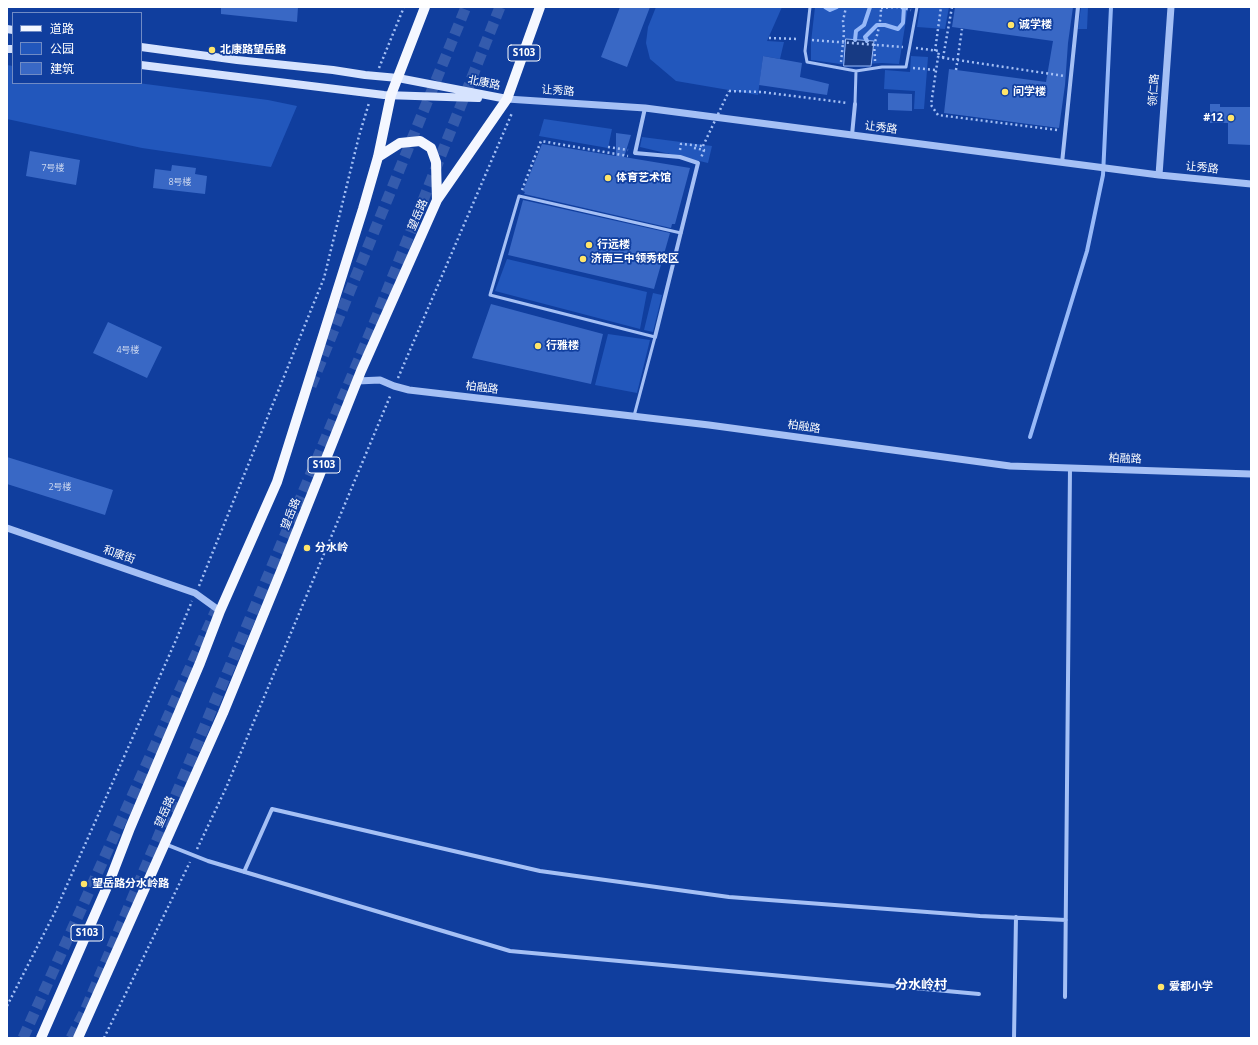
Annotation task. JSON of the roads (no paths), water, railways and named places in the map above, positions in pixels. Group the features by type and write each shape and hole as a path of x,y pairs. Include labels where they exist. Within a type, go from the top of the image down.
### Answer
{"main road":[{"name":"S103","path":"41,1038 110,880 220,611 277,482 340,285 378,157 391,95 425,7"},
{"name":"望岳路","path":"78,1038 226,706 357,381 437,200 507,98 540,7"},
{"name":"北康路","path":"142,47 398,78 507,98"},
{"name":"北康路","path":"142,65 391,95 507,98"},
{"path":"378,157 400,143 420,141 431,148 436,162 437,200"}],"street":[{"path":"1062,163 1078,7"},
{"name":"领仁路","path":"1159,175 1171,7"},
{"name":"让秀路","path":"507,98 645,108 1129,172 1251,184"},
{"path":"852,135 855,104"},
{"path":"645,108 635,153 680,157 698,163 655,337"},
{"name":"柏融路","path":"357,381 380,380 409,390 709,425 1010,466 1251,474"},
{"path":"1065,997 1070,468"},
{"name":"和康街","path":"7,528 195,593 220,611"},
{"path":"244,872 272,809 540,871 729,897 1016,918 1066,920"},
{"path":"164,844 208,861 510,951 979,994"},
{"path":"1014,1038 1016,918"}],"lane":[{"path":"810,7 805,51 807,62 856,71 882,66 906,67 916,7"},
{"path":"855,104 856,71"},
{"path":"634,416 655,337 490,295 520,196 681,233"}],"waterway":[{"path":"825,7 830,10 837,7"},
{"path":"855,40 856,31 864,25 870,7"},
{"path":"867,41 865,37 877,25 885,25 898,29 903,23 904,7"},
{"path":"1030,437 1087,251 1103,175 1111,7"}],"tunnel":[{"path":"311,386 466,7"},
{"path":"71,1038 85,1011 375,321 500,7"},
{"path":"23,1038 217,608"}],"place":[{"name":"诚学楼","path":"1011,25"},
{"name":"北康路望岳路","path":"212,50"},
{"name":"问学楼","path":"1005,92"},
{"name":"#12","path":"1231,118"},
{"name":"体育艺术馆","path":"608,178"},
{"name":"行远楼","path":"589,245"},
{"name":"济南三中领秀校区","path":"583,259"},
{"name":"行雅楼","path":"538,346"},
{"name":"分水岭","path":"307,548"},
{"name":"望岳路分水岭路","path":"84,884"},
{"name":"爱都小学","path":"1161,987"}],"district":[{"name":"分水岭村","path":"921,985"}]}
